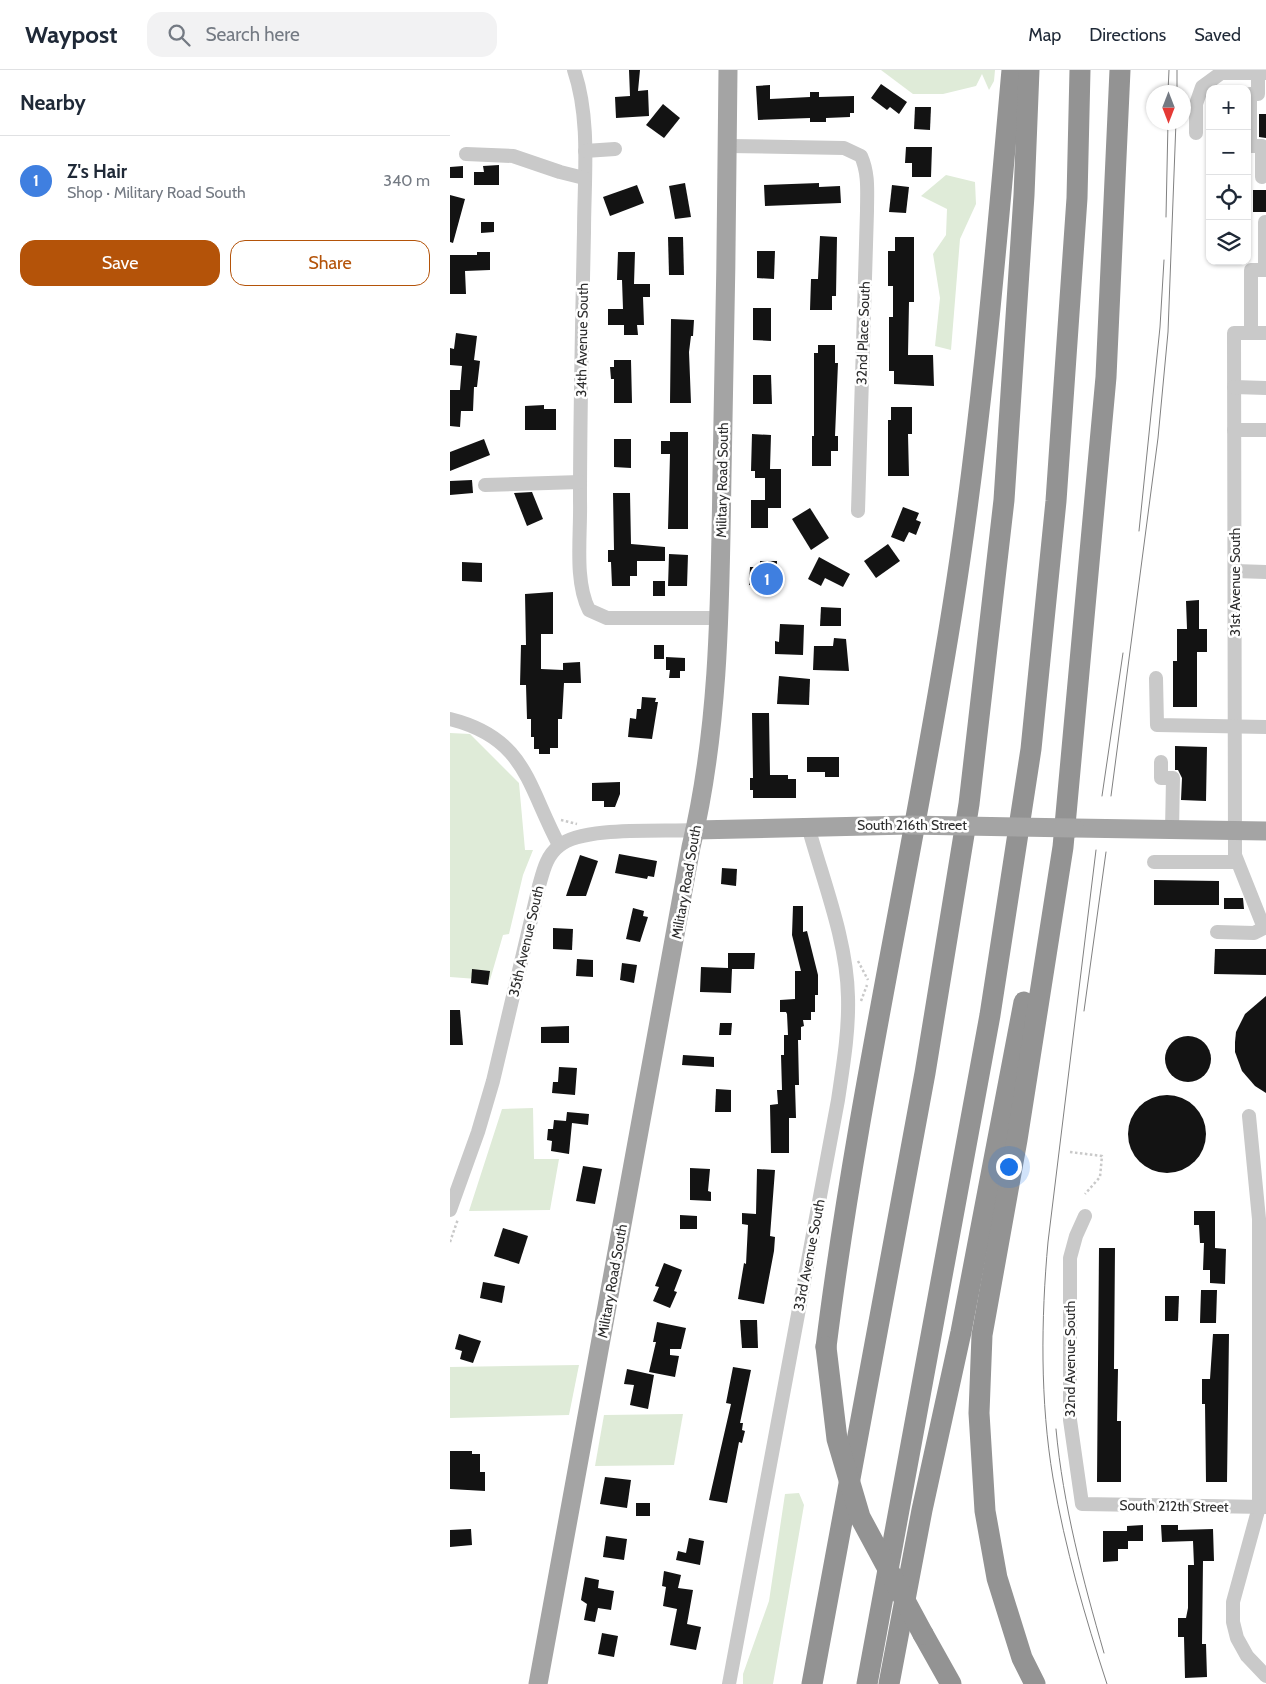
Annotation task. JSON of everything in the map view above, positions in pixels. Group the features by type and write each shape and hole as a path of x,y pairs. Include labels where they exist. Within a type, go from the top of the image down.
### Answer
{"highway":[{"path":"951,1684 860,1517 837,1439 826,1347 849,1184 954,601 985,362 1012,70"},
{"path":"812,1684 926,1073 969,804 1004,500 1024,195 1029,70"},
{"path":"867,1684 990,1015 1032,750 1056,492 1077,198 1080,70"},
{"path":"1035,1684 1022,1658 998,1578 985,1511 979,1413 982,1335 1017,1140 1063,847 1079,654 1106,377 1120,70"},
{"path":"889,1684 922,1510 961,1332 1053,853 1079,654"}],"main road":[{"name":"Military Road South","path":"538,1684 700,811 712,713 720,618 728,70"},
{"name":"South 216th Street","path":"695,830 909,824 1172,831 1266,831"}],"street":[{"name":"34th Avenue South","path":"574,70 581,90 585,151 580,482 581,580 584,602 589,610 596,615 613,618 720,618"},
{"path":"1196,133 1196,104 1202,86 1221,72 1264,72 1262,94 1250,94 1250,146 1262,146 1262,177"},
{"name":"32nd Place South","path":"728,146 844,148 861,156 867,174 867,211 858,511"},
{"path":"585,151 615,150"},
{"path":"466,154 513,156 584,178"},
{"path":"1265,222 1265,270 1251,270 1251,333 1266,333"},
{"name":"31st Avenue South","path":"1236,862 1234,333 1251,333"},
{"path":"1234,387 1266,388"},
{"path":"1234,430 1266,430"},
{"path":"485,485 580,482"},
{"path":"1234,571 1266,572"},
{"path":"1156,678 1157,725 1266,727"},
{"path":"450,719 490,734 515,757 524,769 542,812 560,845"},
{"path":"1161,762 1161,778 1173,778 1172,831"},
{"name":"33rd Avenue South","path":"729,1684 838,1100 846,1040 848,996 844,963 808,826"},
{"name":"South 216th Street","path":"560,845 590,833 695,830"},
{"name":"35th Avenue South","path":"450,1210 478,1132 493,1081 544,865 560,845"},
{"path":"1154,862 1236,862 1265,928 1254,932 1217,932"},
{"path":"1248,1116 1259,1219 1262,1507 1237,1584 1233,1602 1233,1622 1237,1638 1247,1656 1266,1676"},
{"name":"32nd Avenue South","path":"1082,1504 1070,1420 1070,1258 1076,1236 1085,1216"},
{"name":"South 212th Street","path":"1082,1504 1262,1507"}],"path":[{"path":"1070,1152 1102,1156 1100,1177 1085,1194"}],"green space":[{"path":"881,70 995,70 994,81 989,90 982,74 976,86 943,94 913,94"},
{"path":"946,175 975,182 976,204 960,239 951,350 935,346 940,298 933,254 946,235 947,209 921,196"},
{"path":"450,733 470,734 519,783 525,850 533,850 523,875 509,934 503,935 490,980 450,977"},
{"path":"533,1108 534,1159 559,1159 550,1210 469,1211 502,1109"},
{"path":"579,1365 569,1415 450,1418 450,1367"},
{"path":"683,1414 674,1465 595,1466 604,1415"},
{"path":"799,1493 804,1505 773,1684 743,1684 743,1674 769,1601 785,1494"}],"building":[{"path":"629,70 640,70 638,91 648,90 649,116 616,118 615,97 630,96"},
{"path":"881,84 907,102 899,114 890,107 887,110 871,98"},
{"path":"770,85 770,99 810,97 810,92 819,92 819,97 854,96 854,113 850,113 850,117 826,118 826,122 810,122 810,118 758,120 756,86"},
{"path":"663,104 680,118 664,138 646,125"},
{"path":"915,107 931,107 930,130 914,129"},
{"path":"1259,114 1266,114 1266,138 1259,137"},
{"path":"906,147 932,147 931,177 912,177 912,163 905,163"},
{"path":"499,165 499,185 474,185 474,172 484,172 483,166"},
{"path":"463,166 463,178 450,178 450,167"},
{"path":"685,183 691,217 675,219 669,186"},
{"path":"819,183 819,187 840,186 841,203 765,206 764,185"},
{"path":"637,185 644,203 610,216 603,197"},
{"path":"892,185 909,187 906,213 889,212"},
{"path":"1253,190 1266,190 1266,212 1253,212"},
{"path":"450,195 465,199 453,243 450,242"},
{"path":"481,222 494,222 494,232 481,233"},
{"path":"820,236 837,237 836,296 832,296 832,310 810,310 811,279 818,279"},
{"path":"668,237 683,237 684,275 669,275"},
{"path":"895,237 914,237 914,302 909,302 908,355 933,355 934,386 894,384 894,371 889,371 889,317 893,317 893,286 888,286 888,251 895,251"},
{"path":"757,251 775,251 774,279 757,278"},
{"path":"477,252 490,252 490,270 465,271 466,294 450,294 450,255 477,255"},
{"path":"618,252 635,252 634,284 650,284 650,297 643,297 644,325 637,325 638,335 624,335 624,325 608,325 608,309 623,309 622,280 617,280"},
{"path":"753,308 771,308 771,341 753,340"},
{"path":"671,319 694,320 689,352 691,403 670,403"},
{"path":"456,333 477,336 474,360 480,361 477,387 474,387 473,411 461,411 460,427 450,426 450,390 460,390 462,366 450,365 450,348 454,349"},
{"path":"818,345 835,345 835,363 838,363 835,436 838,436 838,451 831,451 831,466 812,466 814,353 818,353"},
{"path":"614,360 631,360 632,403 614,403 614,379 611,379 610,367 614,367"},
{"path":"753,375 771,375 772,404 753,404"},
{"path":"544,405 544,409 556,409 556,430 525,430 525,406"},
{"path":"891,407 912,407 912,434 908,434 909,476 888,476 888,420 891,420"},
{"path":"670,432 688,432 688,529 668,529 670,454 661,454 661,441 670,441"},
{"path":"752,434 771,435 770,469 781,469 781,508 768,508 768,528 751,528 751,500 765,500 765,478 755,478 755,471 751,471"},
{"path":"484,439 490,455 450,471 450,452"},
{"path":"614,439 631,439 631,468 614,467"},
{"path":"472,480 473,493 450,495 450,481"},
{"path":"532,492 543,519 527,526 514,493"},
{"path":"613,493 630,493 631,544 665,547 665,561 637,561 637,576 630,576 630,586 612,586 611,562 608,562 608,550 614,550"},
{"path":"903,507 919,513 916,520 921,522 916,535 909,532 904,542 891,537"},
{"path":"810,508 829,538 811,550 792,519"},
{"path":"888,544 900,561 876,578 864,561"},
{"path":"669,554 688,555 687,586 668,586"},
{"path":"819,557 850,574 843,587 825,578 821,586 808,579"},
{"path":"760,561 777,561 777,579 770,579 770,593 758,593 758,586 749,585 750,567 760,567"},
{"path":"462,562 482,563 482,582 462,581"},
{"path":"653,581 665,581 665,596 653,596"},
{"path":"553,592 553,634 541,634 541,669 563,670 563,663 580,662 581,683 564,683 562,719 558,719 558,748 550,748 550,754 539,754 539,749 534,749 534,737 531,737 531,719 527,719 526,685 520,685 521,645 526,645 525,594"},
{"path":"1199,600 1199,629 1207,629 1207,652 1197,652 1197,707 1173,707 1173,661 1177,661 1177,629 1187,629 1186,601"},
{"path":"821,607 841,608 841,626 820,626"},
{"path":"780,624 804,625 803,655 775,654 775,641 779,642"},
{"path":"834,638 846,639 849,671 813,670 814,646 833,646"},
{"path":"654,645 664,645 664,659 654,659"},
{"path":"666,657 685,658 685,671 680,671 680,678 669,678 670,670 666,670"},
{"path":"779,676 810,679 809,705 777,704"},
{"path":"642,697 656,698 655,702 658,702 652,739 628,737 630,718 636,719 637,709 641,709"},
{"path":"752,713 769,713 770,775 788,775 788,779 796,779 796,798 753,798 753,790 750,790 750,778 753,778"},
{"path":"1175,746 1207,747 1206,801 1181,800 1182,778 1178,770 1175,770"},
{"path":"807,757 839,757 839,777 825,777 825,772 807,772"},
{"path":"620,782 620,794 615,807 604,807 604,801 592,801 592,783"},
{"path":"619,854 657,861 654,877 648,876 647,879 615,873"},
{"path":"580,855 598,861 586,896 566,896"},
{"path":"722,868 737,869 736,886 721,884"},
{"path":"1154,880 1219,881 1219,905 1154,905"},
{"path":"1224,898 1243,898 1244,909 1224,909"},
{"path":"793,906 803,906 803,932 807,931 818,975 818,995 815,995 815,1012 811,1012 811,1020 803,1020 804,1026 801,1027 801,1040 798,1040 799,1085 795,1085 796,1118 789,1118 789,1153 771,1153 770,1105 778,1104 777,1090 782,1090 781,1055 784,1055 784,1035 788,1035 787,1014 786,1012 780,1012 780,1000 795,999 795,971 801,971 792,935"},
{"path":"633,908 644,911 643,916 648,917 640,942 626,939"},
{"path":"553,928 573,929 572,950 553,949"},
{"path":"1215,949 1266,949 1266,975 1214,974"},
{"path":"728,953 755,953 754,969 732,969 731,993 700,992 701,967 728,968"},
{"path":"577,959 593,960 593,977 576,976"},
{"path":"622,963 637,965 634,983 620,980"},
{"path":"472,969 490,971 488,985 471,983"},
{"path":"1266,996 1266,1093 1255,1086 1242,1071 1235,1052 1235,1042 1236,1032 1245,1014"},
{"path":"450,1010 460,1010 463,1045 450,1045"},
{"path":"720,1023 732,1023 731,1035 719,1035"},
{"path":"569,1026 569,1043 541,1043 541,1027"},
{"path":"1183,1036 1193,1036 1207,1046 1211,1059 1207,1072 1201,1078 1193,1082 1183,1082 1169,1072 1165,1064 1165,1054 1175,1040"},
{"path":"683,1055 714,1057 714,1067 682,1065"},
{"path":"559,1067 577,1068 575,1095 552,1093 553,1082 558,1082"},
{"path":"716,1089 731,1090 731,1112 715,1112"},
{"path":"1159,1095 1175,1095 1189,1101 1200,1112 1206,1126 1206,1142 1200,1156 1189,1167 1175,1173 1159,1173 1145,1167 1134,1156 1128,1142 1128,1126 1134,1112 1145,1101"},
{"path":"567,1112 589,1114 588,1125 572,1123 569,1154 551,1151 552,1141 547,1140 548,1129 553,1129 554,1120 566,1121"},
{"path":"583,1166 602,1169 595,1204 576,1201"},
{"path":"690,1168 710,1169 708,1191 711,1192 711,1201 690,1200"},
{"path":"757,1169 775,1170 770,1236 775,1237 774,1251 764,1304 738,1299 744,1263 746,1264 748,1225 742,1224 742,1213 756,1214"},
{"path":"1194,1211 1215,1211 1215,1248 1226,1249 1225,1284 1210,1283 1210,1270 1203,1270 1204,1243 1200,1243 1199,1225 1194,1225"},
{"path":"680,1215 697,1216 697,1229 680,1229"},
{"path":"503,1228 528,1236 519,1264 494,1256"},
{"path":"1099,1248 1115,1248 1114,1369 1118,1369 1117,1421 1121,1421 1121,1482 1097,1482"},
{"path":"664,1263 682,1270 674,1291 677,1292 670,1308 653,1301 659,1287 655,1286"},
{"path":"483,1282 505,1286 502,1303 480,1298"},
{"path":"1201,1290 1217,1290 1216,1323 1200,1323"},
{"path":"1165,1296 1179,1296 1178,1321 1165,1321"},
{"path":"740,1320 757,1320 758,1348 742,1348"},
{"path":"657,1322 686,1328 681,1349 670,1349 670,1355 679,1356 675,1377 649,1372 656,1342 653,1342"},
{"path":"459,1334 481,1341 473,1363 460,1359 462,1351 455,1349"},
{"path":"1213,1334 1229,1334 1227,1482 1206,1482 1205,1404 1202,1404 1202,1379 1210,1379"},
{"path":"733,1367 751,1370 740,1423 743,1423 742,1430 745,1431 742,1443 739,1442 727,1503 709,1500 731,1404 726,1403"},
{"path":"627,1369 654,1375 648,1409 630,1405 634,1385 624,1384"},
{"path":"450,1451 472,1451 472,1454 480,1454 480,1472 485,1472 485,1491 450,1489"},
{"path":"605,1477 631,1480 627,1508 600,1504"},
{"path":"636,1503 650,1503 650,1516 636,1516"},
{"path":"1143,1525 1143,1541 1128,1541 1128,1549 1118,1549 1118,1561 1103,1562 1103,1531 1127,1531 1127,1526"},
{"path":"1161,1525 1178,1525 1178,1530 1213,1529 1214,1561 1203,1561 1202,1644 1206,1644 1207,1677 1185,1678 1184,1637 1178,1637 1178,1618 1186,1618 1188,1608 1188,1565 1194,1565 1193,1541 1162,1542"},
{"path":"471,1529 472,1545 450,1547 450,1530"},
{"path":"606,1536 627,1539 624,1560 603,1557"},
{"path":"689,1538 704,1541 700,1565 676,1560 678,1551 686,1553"},
{"path":"664,1571 681,1575 678,1588 693,1590 687,1624 701,1627 696,1650 670,1645 677,1609 663,1606 666,1587 662,1586"},
{"path":"585,1577 599,1580 598,1588 614,1591 611,1610 598,1608 595,1622 584,1620 587,1604 581,1600"},
{"path":"602,1633 618,1636 614,1657 598,1654"}],"tram line":[{"path":"1168,85 1169,70"},
{"path":"1177,70 1177,85"},
{"path":"1166,217 1168,130"},
{"path":"1111,796 1158,438 1168,332 1176,130"},
{"path":"1139,531 1160,327 1164,260"},
{"path":"1102,796 1123,653"},
{"path":"1096,850 1048,1242 1043,1360 1049,1449 1063,1530 1076,1582 1107,1684"},
{"path":"1084,1011 1106,852"},
{"path":"1056,1429 1069,1514 1081,1570 1104,1653"}],"place":[{"name":"Z's Hair","path":"767,579"}]}
